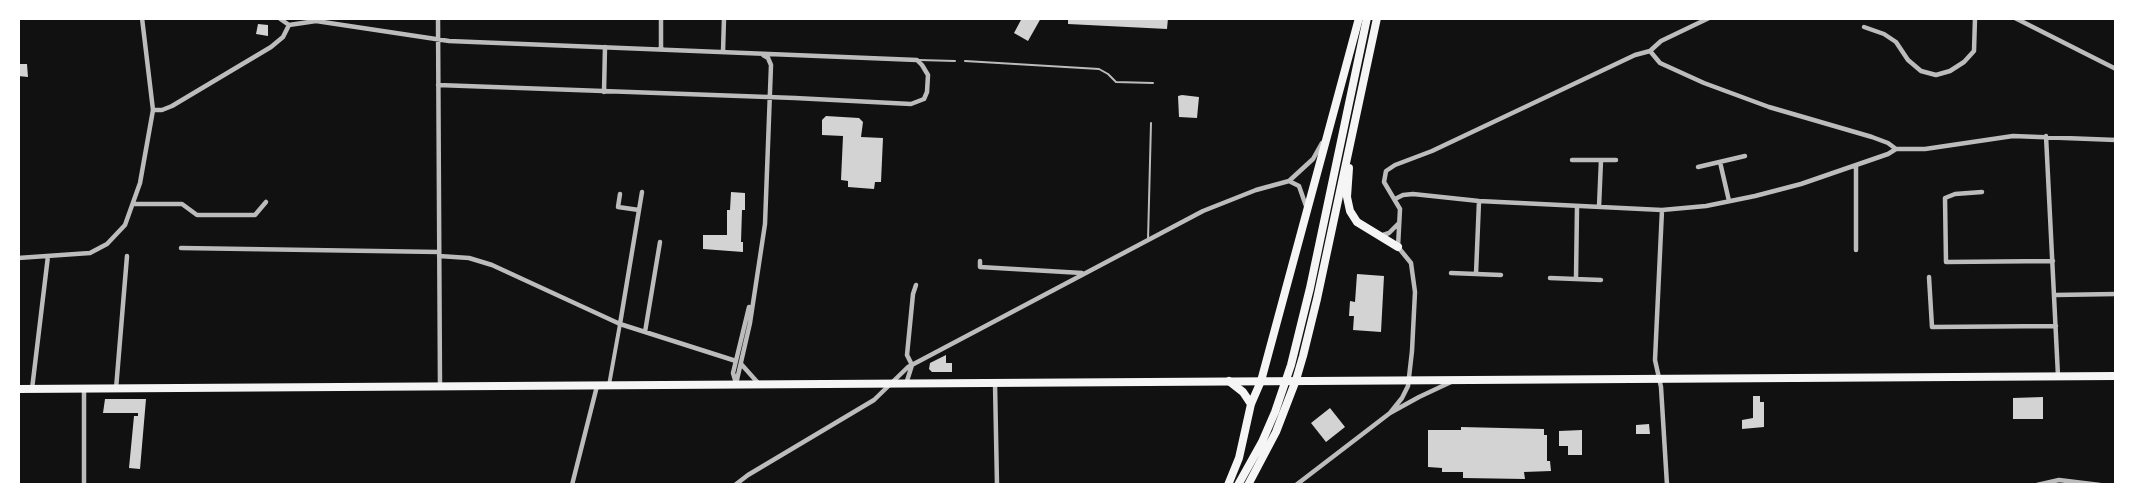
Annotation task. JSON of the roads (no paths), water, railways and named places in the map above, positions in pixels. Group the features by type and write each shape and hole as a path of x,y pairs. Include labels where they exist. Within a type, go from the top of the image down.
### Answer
{"main road":[{"path":"1228,485 1239,458 1251,405 1263,381 1326,135 1359,18"},
{"path":"1238,485 1262,442 1291,365 1310,288 1367,18"},
{"path":"1248,485 1275,432 1296,380 1317,299 1377,18"},
{"path":"1352,137 1347,196 1350,211 1357,222 1398,247"},
{"path":"18,388 2116,376"},
{"path":"1229,381 1242,392 1251,405"}],"street":[{"path":"18,258 83,254 107,244 125,225 134,204 153,110 142,18"},
{"path":"279,18 289,25 316,21 449,41 917,60 928,75 927,92 924,99 911,104 438,85"},
{"path":"438,18 440,387"},
{"path":"661,18 661,49"},
{"path":"723,52 724,18"},
{"path":"1390,413 1406,392 1409,380 1414,280 1411,263 1398,247 1400,209 1384,182 1384,174 1388,168 1432,151 1650,51 1661,41 1709,18"},
{"path":"1864,27 1884,34 1896,42 1908,60 1921,71 1936,75 1950,71 1965,62 1974,51 1975,18"},
{"path":"2015,18 2116,69"},
{"path":"153,110 162,110 172,106 271,47 283,37 289,25"},
{"path":"604,92 605,47"},
{"path":"1650,51 1660,63 1704,83 1769,106 1872,137 1896,149"},
{"path":"760,54 768,58 771,64"},
{"path":"736,384 742,365 765,224 771,64 774,58 781,54"},
{"path":"735,485 874,400 903,370 912,365 1226,200 1289,181 1312,159 1326,135"},
{"path":"1395,199 1413,194 1479,201 1662,210 1706,206 1801,184 1888,154 1896,149 1925,148 2013,135 2116,140"},
{"path":"2046,136 2058,377"},
{"path":"1698,167 1745,156"},
{"path":"1572,160 1616,160"},
{"path":"1599,207 1601,160"},
{"path":"1720,162 1729,201"},
{"path":"1856,165 1856,250"},
{"path":"1289,181 1299,186 1307,214"},
{"path":"608,386 642,192"},
{"path":"1982,192 1955,194 1945,198 1946,262 2053,261"},
{"path":"620,194 618,207 639,210"},
{"path":"1476,274 1479,201"},
{"path":"134,204 182,204 197,215 255,216 266,202"},
{"path":"1575,279 1577,207"},
{"path":"1662,210 1655,360 1659,379 1667,485"},
{"path":"1378,236 1389,233 1399,223"},
{"path":"645,332 660,242"},
{"path":"181,248 439,254 469,258 492,265 620,324 736,361"},
{"path":"33,389 48,256"},
{"path":"116,389 127,256"},
{"path":"980,261 980,267 1085,273"},
{"path":"1451,273 1501,275"},
{"path":"1929,277 1932,327 2056,326"},
{"path":"1550,278 1601,280"},
{"path":"906,384 912,365 907,355 913,294 916,285"},
{"path":"736,384 733,373 754,292"},
{"path":"2055,294 2116,294"},
{"path":"742,365 759,384"},
{"path":"1296,485 1390,413 1456,380"},
{"path":"995,382 997,485"},
{"path":"572,485 597,386"},
{"path":"84,388 84,485"},
{"path":"2037,485 2059,480 2100,485"}],"lane":[{"path":"917,60 956,61"},
{"path":"965,61 1099,69 1116,82 1153,83"},
{"path":"1148,240 1151,123"}]}
